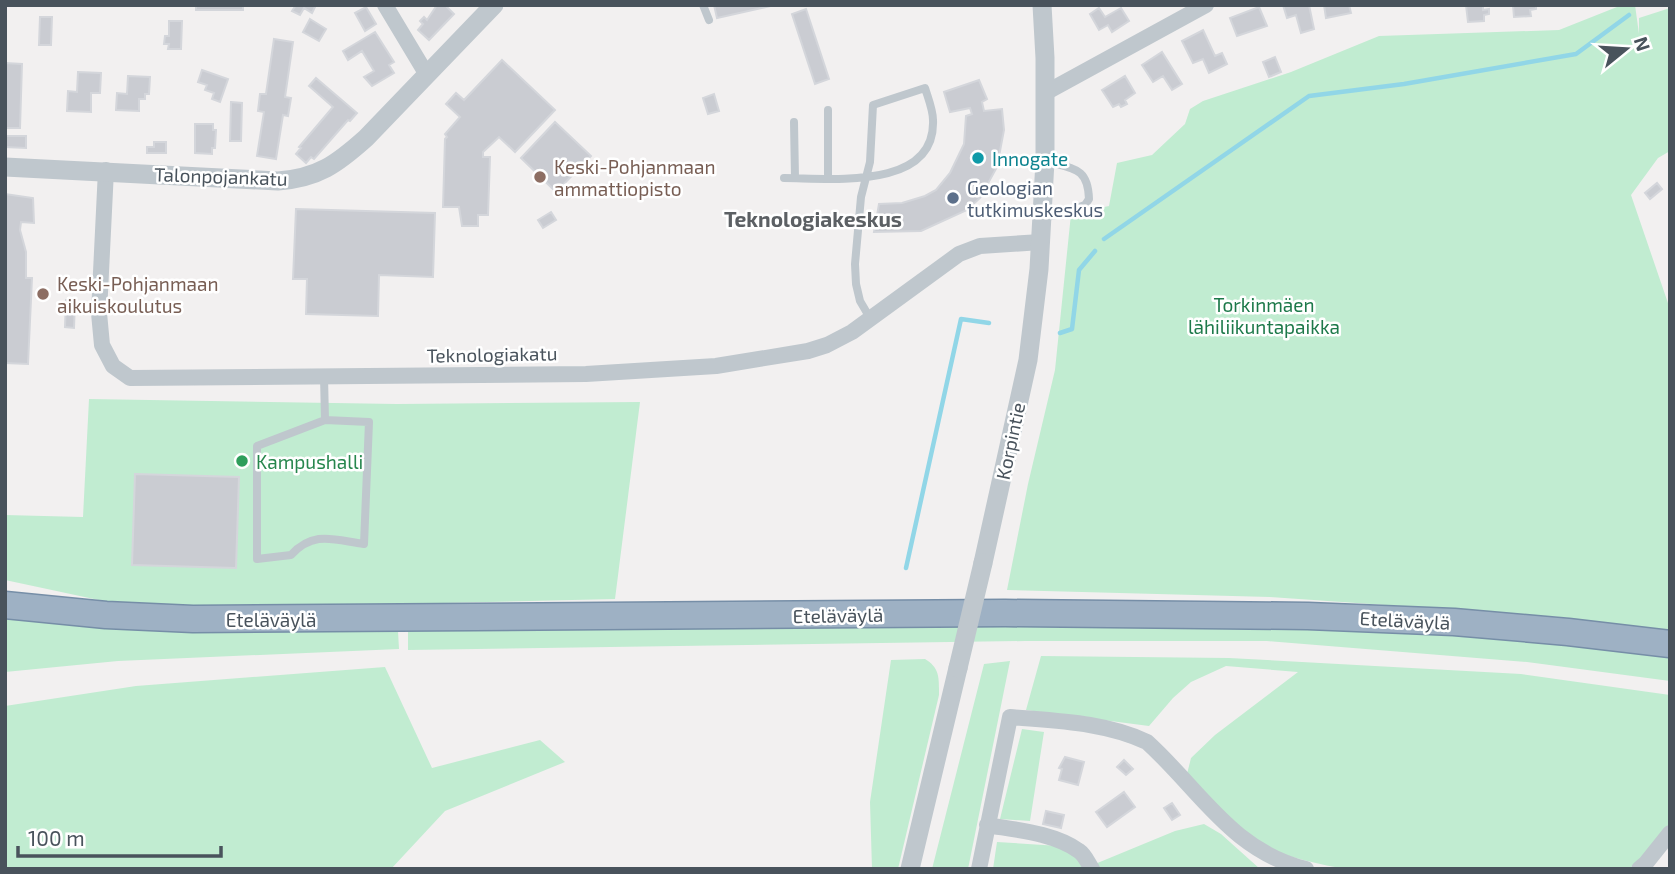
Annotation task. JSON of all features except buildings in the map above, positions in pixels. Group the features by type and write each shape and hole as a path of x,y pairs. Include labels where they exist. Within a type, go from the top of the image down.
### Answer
{"highway":[{"path":"5,598 39,609"},
{"name":"Eteläväylä","path":"5,606 193,619 1005,613 1308,616 1454,622 1670,644"}],"street":[{"path":"385,5 427,75"},
{"name":"Talonpojankatu","path":"5,167 106,170 278,181 312,176 343,158 494,5"},
{"name":"Korpintie","path":"910,869 1028,360 1041,242 1045,162 1042,5"},
{"path":"1045,93 1206,5"},
{"name":"Teknologiakatu","path":"106,170 99,313 102,345 113,366 130,378 586,374 716,366 808,351 827,345 852,332 959,254 980,246 1041,242"},
{"path":"979,869 1010,717 1129,733 1147,742 1244,841 1264,854 1306,869"},
{"path":"987,825 1040,835 1064,843 1078,850 1092,869"},
{"path":"1643,866 1670,833"},
{"path":"1643,866 1670,858"}],"lane":[{"path":"704,5 709,20"},
{"path":"784,178 866,178 912,163 925,150 932,136 934,117 925,88 873,105 870,162 866,178 861,197 856,284 860,301 870,318"},
{"path":"828,110 828,178"},
{"path":"794,122 796,178"},
{"path":"1042,219 1085,205 1089,199 1086,177 1079,170 1045,162"},
{"path":"324,376 325,420"},
{"path":"325,420 369,422 364,544 320,538 302,543 291,555 257,559 257,446 325,420"}],"green space":[{"name":"Torkinmäen lähiliikuntapaikka","path":"1622,5 1635,5 1639,34 1639,18 1670,8 1670,151 1658,158 1631,195 1670,309 1670,631 1560,617 1270,597 1007,590 1055,370 1071,214 1109,206 1117,163 1152,155 1185,124 1190,109 1203,101 1291,72 1379,36 1559,30"},
{"path":"89,399 397,404 640,402 615,599 225,608 122,605 5,580 5,515 83,517"},
{"path":"5,617 267,631 398,631 399,649 118,661 5,672"},
{"path":"1031,624 1371,629 1670,653 1670,681 1527,662 1267,641 1025,641 408,650 408,631"},
{"path":"1041,656 1229,658 1521,674 1670,695 1670,827 1640,861 1628,869 1346,869 1304,860 1251,838 1226,816 1187,774 1191,758 1215,735 1298,672 1226,666 1191,682 1149,726 1026,710"},
{"path":"925,659 936,670 939,695 898,869 872,869 870,802 891,660"},
{"path":"1010,661 968,869 932,869 984,664"},
{"path":"385,667 432,768 540,740 565,762 445,811 391,869 5,869 5,706 136,686"},
{"path":"1022,729 1044,732 1030,821 1000,819"},
{"path":"1204,824 1221,834 1260,869 993,869 997,842 1059,846 1095,864 1175,831"}],"waterway":[{"path":"1104,239 1309,96 1404,84 1576,54 1629,15"},
{"path":"1060,333 1072,329 1079,270 1095,251"},
{"path":"906,568 961,319 989,323"}],"place":[{"name":"Innogate","path":"978,158"},
{"name":"Keski-Pohjanmaan ammattiopisto","path":"540,177"},
{"name":"Geologian tutkimuskeskus","path":"953,198"},
{"name":"Keski-Pohjanmaan aikuiskoulutus","path":"43,294"},
{"name":"Kampushalli","path":"242,461"}],"district":[{"name":"Teknologiakeskus","path":"813,218"}]}
